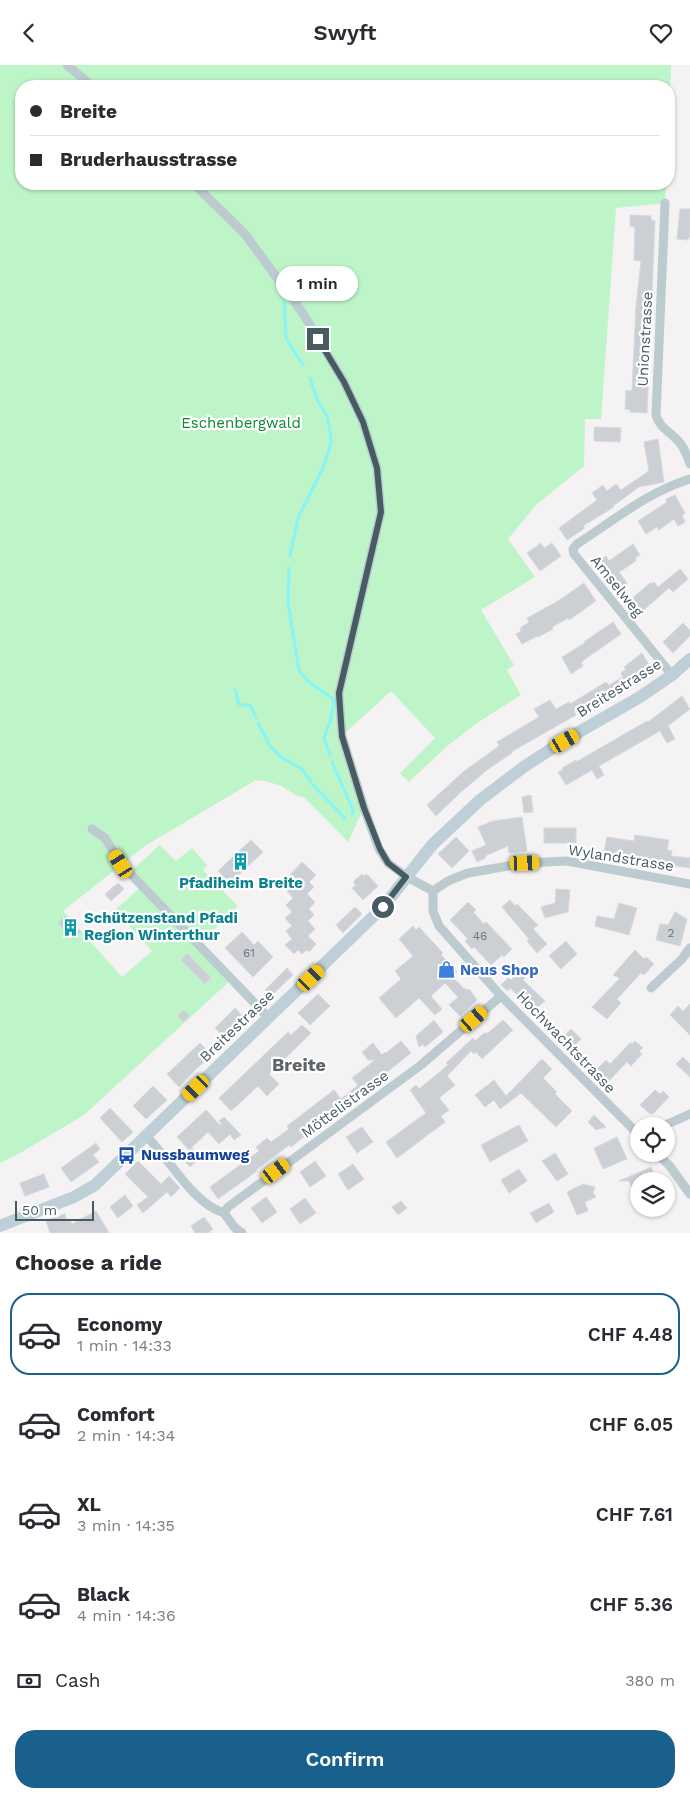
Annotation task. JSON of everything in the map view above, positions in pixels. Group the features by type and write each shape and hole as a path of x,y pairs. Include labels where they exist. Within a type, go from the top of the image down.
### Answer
{"main road":[{"name":"Breitestrasse","path":"0,1226 66,1201 94,1185 383,907 432,845 480,800 505,780 565,741 640,697 672,675 690,659"}],"street":[{"path":"67,65 85,80"},
{"path":"200,190 245,234 304,315 344,382 363,422 377,468 381,512 339,693 342,736 364,808 380,849 388,863 406,877 433,891"},
{"name":"Unionstrasse","path":"665,203 656,415 658,422 686,451 690,464"},
{"name":"Amselweg","path":"672,675 574,555 573,549 577,544 656,492 690,479"},
{"path":"92,829 104,838 121,864 269,1018"},
{"name":"Wylandstrasse","path":"433,891 448,881 468,873 525,863 567,861 690,884"},
{"name":"Hochwachtstrasse","path":"433,891 433,911 439,926 501,996 630,1126"},
{"path":"651,988 682,959 690,948"},
{"name":"Möttelistrasse","path":"224,1213 228,1207 421,1065 501,996"},
{"path":"675,1121 690,1114"},
{"path":"146,1137 188,1187 215,1211 224,1213 235,1231"},
{"path":"666,1162 690,1194"}],"green space":[{"name":"Eschenbergwald","path":"0,65 671,65 670,80 15,80 15,190 666,190 665,203 616,208 601,419 585,419 584,466 536,505 508,539 535,577 481,610 514,665 507,670 521,695 477,723 446,747 409,782 400,773 435,738 391,691 342,736 364,808 348,842 305,798 295,795 282,786 256,780 145,846 63,911 122,977 152,951 115,910 142,886 130,872 160,845 176,861 192,848 207,865 203,870 238,906 199,944 232,979 84,1115 0,1163"}],"building":[{"path":"680,209 690,209 690,237 688,240 677,239"},
{"path":"630,215 651,216 651,220 655,221 647,413 630,412 630,410 625,409 626,390 631,391 632,389 636,306 641,261 634,260 635,227 630,226"},
{"path":"594,427 621,428 620,442 594,441"},
{"path":"658,439 664,482 639,487 614,507 583,526 585,528 567,540 559,528 597,500 592,493 603,485 607,491 616,484 621,490 649,471 644,442"},
{"path":"675,495 685,513 682,515 685,522 678,526 674,519 659,530 657,527 646,534 638,521 667,502 666,499"},
{"path":"541,543 544,548 552,543 561,556 540,571 527,553"},
{"path":"633,544 640,555 635,558 636,561 619,572 627,583 618,590 597,563 606,556 609,561"},
{"path":"680,569 688,579 673,592 669,588 639,614 628,602 650,583 654,582 658,587"},
{"path":"584,583 596,601 569,620 568,618 552,627 553,629 522,644 516,634 521,631 520,628 529,622 527,618 558,601"},
{"path":"613,622 621,634 581,662 583,666 571,674 562,657"},
{"path":"683,623 690,630 690,636 673,653 663,642"},
{"path":"642,653 651,670 592,708 588,702 574,711 576,715 511,752 461,792 436,816 427,805 463,772 499,746 497,742 539,717 534,709 550,700 556,709 569,702 570,704 606,682 609,685 623,677 621,673 626,669 624,667"},
{"path":"682,696 690,709 668,726 675,739 667,743 660,731 599,766 604,775 597,779 592,770 566,785 558,772 563,770 562,768 648,722"},
{"path":"531,795 533,812 524,813 522,797"},
{"path":"522,817 527,851 509,853 508,846 485,856 486,858 477,862 472,851 486,845 478,827 493,821"},
{"path":"544,828 576,828 576,843 544,843"},
{"path":"635,835 669,840 667,850 672,851 671,856 690,858 690,868 631,859 631,857 604,852 607,837 634,841"},
{"path":"456,837 469,851 452,868 438,854"},
{"name":"Pfadiheim Breite","path":"251,840 263,852 230,883 218,871"},
{"path":"302,862 316,875 309,882 314,887 307,894 315,902 309,909 314,915 308,921 315,929 308,936 316,944 309,952 307,950 302,954 298,950 294,954 285,945 292,939 286,931 292,926 285,918 292,912 286,905 293,898 287,891 293,885 287,878"},
{"path":"362,874 364,876 367,874 378,886 363,900 352,888 356,885 353,882"},
{"path":"118,883 124,889 111,901 105,894"},
{"path":"556,889 570,890 568,912 545,918 541,907 555,903"},
{"path":"510,900 515,906 517,904 538,925 533,929 547,944 537,953 527,941 529,939 502,907"},
{"path":"468,902 476,910 473,912 484,924 486,922 512,949 504,957 502,955 491,965 474,947 472,949 465,941 468,939 450,920"},
{"path":"619,903 637,908 629,935 595,926 597,916 614,919"},
{"path":"355,907 362,914 343,933 336,925"},
{"path":"675,912 687,919 680,946 656,940 660,924 668,925"},
{"name":"Schützenstand Pfadi Region Winterthur","path":"65,916 81,932 74,939 58,923"},
{"path":"413,926 416,930 419,927 443,953 441,955 457,972 452,976 463,988 470,990 477,1000 460,1016 449,1005 458,997 445,983 431,996 442,1009 435,1015 419,998 396,1018 379,998 401,979 395,971 413,956 399,939"},
{"path":"242,932 254,945 258,941 273,957 253,977 225,948"},
{"path":"566,941 577,954 561,969 549,956"},
{"path":"635,950 644,959 646,957 654,964 644,975 641,973 617,999 621,1003 607,1019 592,1007 620,978 613,975"},
{"path":"187,953 211,978 205,984 181,960"},
{"path":"287,968 293,975 271,996 265,990"},
{"path":"520,971 526,977 523,980 545,1001 533,1011 510,988 508,991 501,985 508,978 511,980"},
{"path":"318,994 330,1006 310,1025 298,1013"},
{"path":"690,1004 690,1035 670,1015 678,1006 683,1011"},
{"path":"235,1008 248,1022 228,1041 215,1028"},
{"path":"184,1010 190,1016 183,1022 177,1016"},
{"path":"434,1020 443,1032 425,1047 423,1044 419,1047 416,1036"},
{"path":"503,1020 513,1030 482,1059 476,1052 474,1054 471,1051 447,1076 455,1085 439,1098 449,1110 441,1116 445,1122 397,1158 386,1142 426,1113 410,1090 416,1085 419,1089 448,1065 446,1063 473,1038 475,1041"},
{"path":"302,1025 311,1033 269,1074 279,1084 267,1096 258,1086 231,1111 219,1098 288,1032 291,1035"},
{"path":"571,1029 581,1039 569,1051 560,1040"},
{"path":"401,1041 411,1053 355,1099 291,1147 289,1145 218,1199 210,1187 259,1151 256,1147 267,1138 271,1142 289,1129 287,1126 334,1090 341,1099 358,1085 352,1078 375,1060 368,1060 362,1052 373,1043 382,1055"},
{"path":"635,1041 643,1048 639,1051 642,1054 631,1066 627,1062 604,1086 592,1074 606,1060 610,1064 630,1043 632,1044"},
{"path":"200,1043 212,1055 179,1087 167,1074"},
{"path":"683,1057 690,1064 690,1077 676,1064"},
{"path":"542,1059 552,1069 543,1078 557,1092 555,1094 572,1111 556,1127 521,1093 500,1109 494,1100 485,1107 475,1095 494,1080 506,1096"},
{"path":"153,1086 167,1100 146,1119 133,1106"},
{"path":"655,1090 660,1094 663,1091 669,1097 654,1113 650,1114 640,1105"},
{"path":"110,1108 133,1132 122,1142 100,1118"},
{"path":"206,1110 220,1125 222,1124 219,1121 224,1117 241,1135 234,1140 230,1134 219,1144 208,1132 189,1150 177,1137"},
{"path":"594,1115 606,1127 596,1130 588,1122"},
{"path":"519,1125 528,1141 490,1162 481,1145"},
{"path":"362,1127 373,1142 357,1153 346,1137"},
{"path":"617,1137 627,1159 603,1169 594,1148"},
{"path":"96,1143 100,1149 93,1155 99,1162 71,1182 61,1168"},
{"path":"192,1148 200,1158 190,1167 182,1158"},
{"path":"555,1153 568,1174 557,1181 542,1161"},
{"path":"138,1161 161,1184 169,1176 180,1188 171,1197 167,1192 143,1213 137,1205 148,1197 125,1174"},
{"path":"315,1161 326,1176 310,1187 300,1172"},
{"path":"353,1164 364,1179 348,1190 338,1174"},
{"path":"651,1167 653,1172 640,1172"},
{"path":"519,1169 527,1181 509,1193 501,1180"},
{"path":"44,1174 49,1187 25,1196 20,1183"},
{"path":"630,1176 630,1183 629,1181 619,1181"},
{"path":"583,1184 595,1187 593,1193 596,1197 585,1202 588,1211 577,1215 567,1192"},
{"path":"125,1195 133,1206 118,1218 110,1207"},
{"path":"266,1197 277,1212 262,1223 251,1208"},
{"path":"305,1198 316,1213 300,1224 290,1209"},
{"path":"401,1201 407,1208 398,1215 392,1207"},
{"path":"549,1203 554,1212 536,1223 530,1213"},
{"path":"96,1211 109,1233 50,1233 46,1221 65,1214 67,1221 70,1220 72,1224"},
{"path":"204,1217 213,1229 208,1233 195,1233 191,1226"}],"waterway":[{"path":"284,301 286,338 303,365"},
{"path":"290,556 298,518 324,466 331,443 327,416 317,400 310,378"},
{"path":"289,568 288,602 299,671 308,681 334,700 331,719 324,738 330,755"},
{"path":"235,690 239,704 251,706 256,718"},
{"path":"258,723 270,746 281,757 302,769 311,782"},
{"path":"332,762 353,810 352,814"},
{"path":"313,785 345,818"}],"place":[{"name":"Pfadiheim Breite","path":"241,862"},
{"name":"Schützenstand Pfadi Region Winterthur","path":"70,927"},
{"name":"Neus Shop","path":"446,970"},
{"name":"Nussbaumweg","path":"127,1155"}],"district":[{"name":"Breite","path":"299,1064"}],"route":[{"path":"318,339 344,382 363,422 377,468 381,512 339,693 342,736 364,808 380,849 388,863 406,877 383,907"}]}
